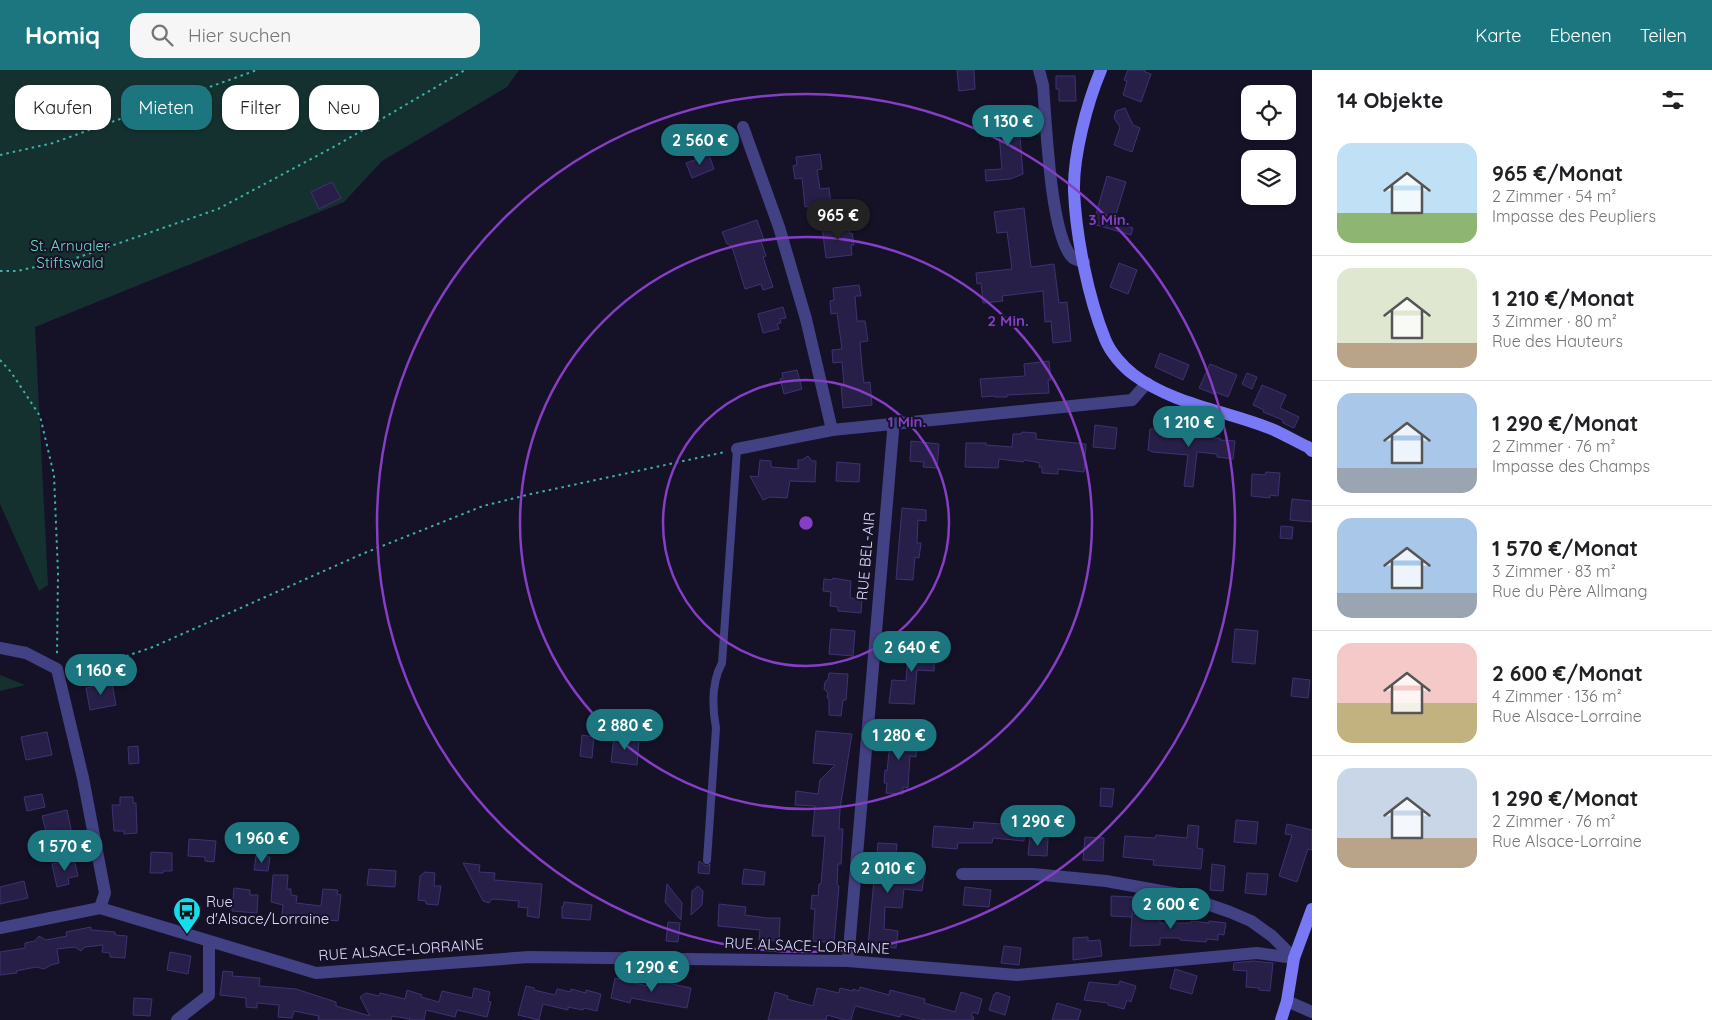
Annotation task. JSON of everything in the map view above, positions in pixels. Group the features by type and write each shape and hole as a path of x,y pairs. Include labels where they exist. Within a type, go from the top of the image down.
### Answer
{"street":[{"path":"1039,70 1043,85 1052,200 1064,242 1073,258 1084,262"},
{"path":"1101,70 1079,140 1074,190 1086,277 1106,341 1120,362 1147,383 1168,394 1274,430 1308,447 1312,451"},
{"path":"743,127 782,236 806,319 832,430"},
{"path":"737,449 832,430 1132,400 1147,383"},
{"name":"RUE BEL-AIR","path":"848,961 893,432 892,423"},
{"path":"0,648 26,653 57,669 83,778 105,894 100,908"},
{"path":"962,874 1033,874 1106,881 1178,894 1251,921 1272,936 1294,958"},
{"name":"RUE ALSACE-LORRAINE","path":"0,928 100,908 316,973 529,957 848,961 1017,974 1257,953 1294,958"},
{"path":"1281,1020 1287,1001 1294,958 1312,909"},
{"path":"177,1020 209,995 209,942"},
{"path":"1287,1001 1312,1012"}],"lane":[{"path":"708,860 716,728 713,710 716,675 722,662 737,449"}],"path":[{"path":"0,155 53,143 256,70"},
{"path":"0,271 17,271 76,258 218,209 339,144 465,70"},
{"path":"0,360 11,372 40,416 54,475 58,572 57,669 102,664 153,647 362,554 483,506 737,449"}],"green space":[{"name":"St. Arnualer Stiftswald","path":"0,70 519,70 507,87 382,161 344,202 35,327 48,585 39,591 0,504"},
{"path":"0,675 25,685 0,691"}],"building":[{"path":"957,70 974,70 975,89 959,91"},
{"path":"1128,70 1145,70 1145,72 1151,74 1141,102 1123,95 1127,81 1124,80"},
{"path":"1056,76 1075,76 1076,101 1059,101 1059,89 1056,89"},
{"path":"1125,108 1133,125 1140,128 1132,152 1114,145 1120,127 1114,118 1116,111"},
{"path":"1018,112 1023,174 1010,179 986,181 985,170 1002,169 999,133 996,134 994,113"},
{"path":"820,154 822,169 817,170 820,189 829,188 831,204 825,205 827,215 817,216 816,206 805,207 802,178 795,179 793,166 797,165 796,157"},
{"path":"709,155 714,169 692,178 686,163"},
{"path":"1107,176 1126,182 1114,221 1133,228 1131,235 1093,224"},
{"path":"332,182 341,198 319,209 311,192"},
{"path":"1024,208 1031,267 1054,264 1059,303 1067,302 1071,341 1053,343 1051,321 1045,322 1043,291 1002,296 1003,301 983,303 981,283 977,284 976,273 1012,269 1007,232 997,233 994,212"},
{"path":"757,220 764,240 761,241 766,256 763,257 773,287 763,290 761,284 745,289 733,250 727,244 722,232"},
{"path":"848,223 854,245 851,245 852,255 826,258 822,227"},
{"path":"1119,263 1137,270 1128,294 1110,287"},
{"path":"859,285 861,296 855,296 857,321 865,321 868,341 860,342 864,383 870,382 872,405 843,408 842,362 833,363 832,350 842,349 837,313 831,314 830,301 834,300 833,288"},
{"path":"783,307 786,318 780,319 781,323 777,324 779,329 763,333 758,314"},
{"path":"1160,353 1189,365 1183,380 1155,367"},
{"path":"1049,361 1051,380 1048,380 1049,393 982,397 980,379 1025,376 1024,364"},
{"path":"1210,364 1237,375 1228,397 1199,388"},
{"path":"797,370 802,389 784,394 780,379 783,378 782,373"},
{"path":"1247,373 1257,377 1252,389 1242,384"},
{"path":"1262,385 1286,395 1280,408 1299,417 1294,428 1283,423 1283,420 1263,412 1264,410 1253,405"},
{"path":"1095,425 1117,428 1115,449 1093,447"},
{"path":"1150,429 1164,429 1164,432 1213,436 1213,438 1220,438 1220,440 1235,441 1233,459 1217,457 1217,454 1197,452 1193,487 1184,486 1188,455 1148,450"},
{"path":"1022,432 1036,433 1036,439 1086,444 1084,472 1058,469 1058,474 1042,473 1042,467 1039,467 1040,463 1025,460 1023,462 999,459 998,468 965,467 966,443 986,443 986,445 1012,447 1013,434 1021,434"},
{"path":"911,441 939,444 937,468 923,467 924,462 910,461"},
{"path":"808,456 812,461 816,461 815,482 790,481 787,498 770,497 763,500 750,476 758,477 760,460 771,461 771,467 798,469 798,460"},
{"path":"837,462 860,464 859,482 836,481"},
{"path":"1266,472 1280,473 1278,496 1270,495 1270,498 1251,496 1252,474 1265,475"},
{"path":"1292,499 1312,501 1312,522 1290,520"},
{"path":"902,508 926,510 926,521 918,520 917,543 921,543 919,558 915,557 913,580 896,579"},
{"path":"1281,526 1293,527 1292,539 1280,538"},
{"path":"833,578 851,581 850,598 862,599 861,613 838,611 838,607 830,606 831,592 823,591 824,579 832,580"},
{"path":"831,629 855,631 853,656 829,654"},
{"path":"1235,629 1258,631 1255,664 1232,662"},
{"path":"893,635 905,636 904,650 892,649"},
{"path":"909,642 930,644 929,653 935,654 934,671 917,670 914,704 889,703 892,680 906,681"},
{"path":"829,673 848,674 846,700 843,700 841,716 829,715 828,693 824,689"},
{"path":"1293,678 1310,680 1308,698 1291,696"},
{"path":"112,683 116,705 90,710 86,688"},
{"path":"888,730 910,732 909,739 917,740 916,757 910,756 908,788 903,787 903,794 886,793 887,783 884,783 885,770 887,771 890,743 887,743"},
{"path":"816,731 852,734 840,809 839,829 843,829 841,864 838,864 837,885 839,886 834,943 813,941 815,909 811,909 812,895 818,896 819,884 821,884 825,836 812,836 815,806 795,805 796,791 818,794 820,780 835,765 813,763"},
{"path":"47,732 52,755 26,760 21,737"},
{"path":"582,735 594,737 592,758 580,756"},
{"path":"614,737 639,740 637,765 611,762"},
{"path":"138,746 139,763 129,764 128,747"},
{"path":"1101,788 1114,789 1112,807 1100,806"},
{"path":"42,794 45,807 27,811 24,797"},
{"path":"120,797 133,797 133,803 136,803 137,833 124,834 124,831 114,831 112,805 120,805"},
{"path":"67,810 73,839 58,843 55,830 46,831 42,816"},
{"path":"1001,817 1026,819 1024,841 993,838 992,843 958,843 957,849 932,847 934,826 973,829 974,822 1001,824"},
{"path":"1236,820 1258,822 1256,844 1234,842"},
{"path":"1287,824 1312,830 1312,850 1308,849 1297,882 1279,876 1292,835 1285,834"},
{"path":"1188,825 1199,826 1197,848 1203,849 1201,869 1153,865 1154,860 1123,857 1125,836 1155,838 1156,835 1187,838"},
{"path":"1030,837 1048,838 1047,856 1028,855"},
{"path":"1085,837 1104,838 1103,861 1083,860"},
{"path":"189,839 216,841 214,862 205,861 205,857 188,856"},
{"path":"878,843 897,844 895,862 899,863 899,875 924,877 922,891 904,889 902,908 885,907 884,929 898,931 896,948 868,946 874,865 876,865"},
{"path":"151,852 172,853 172,871 150,873"},
{"path":"256,856 270,857 268,871 254,870"},
{"path":"74,859 78,876 68,878 69,884 57,887 52,864"},
{"path":"699,861 706,866 710,864 709,874 698,873"},
{"path":"463,863 480,865 479,872 495,873 494,880 542,884 539,918 527,916 528,908 518,907 519,901 492,899 489,903 483,901"},
{"path":"1212,864 1225,866 1223,891 1210,890"},
{"path":"369,869 396,871 395,887 367,885"},
{"path":"744,869 765,872 764,885 742,884"},
{"path":"425,872 435,873 434,886 441,886 438,905 426,904 426,901 418,900 420,876"},
{"path":"1247,873 1268,874 1266,895 1245,893"},
{"path":"273,875 288,875 287,889 291,889 291,895 297,896 296,903 321,906 323,889 338,890 337,894 341,895 338,921 282,915 283,905 271,902"},
{"path":"24,881 28,898 0,904 0,887"},
{"path":"667,884 682,903 681,920 665,902"},
{"path":"698,886 703,891 702,905 691,915 692,891"},
{"path":"965,887 991,890 989,907 963,905"},
{"path":"234,888 250,890 250,895 258,895 257,913 232,911"},
{"path":"1111,896 1133,897 1132,917 1111,916"},
{"path":"564,902 592,905 590,920 562,918"},
{"path":"719,904 746,907 745,915 780,918 779,941 759,940 760,930 718,926"},
{"path":"1132,914 1160,914 1160,923 1191,923 1191,921 1209,923 1209,921 1226,923 1224,935 1218,934 1218,940 1207,939 1206,942 1180,940 1180,938 1160,938 1160,945 1130,946"},
{"path":"668,922 680,923 678,942 666,941"},
{"path":"91,927 91,930 115,932 115,935 127,936 125,958 110,957 110,953 102,952 103,945 85,947 81,951 75,947 57,949 59,963 44,969 36,967 16,971 17,973 0,975 0,952 25,948 25,943 35,941 39,936 46,940 67,936 66,932"},
{"path":"1088,937 1088,941 1100,940 1102,956 1073,960 1073,938"},
{"path":"1004,946 1021,948 1019,965 1001,963"},
{"path":"170,952 191,956 188,974 167,970"},
{"path":"1253,961 1273,963 1270,991 1246,987 1247,971 1233,970 1234,963"},
{"path":"1175,969 1197,976 1192,994 1170,988"},
{"path":"223,971 233,972 232,976 260,978 259,986 296,989 336,1002 336,1006 370,1016 360,997 366,993 379,996 380,993 405,999 407,990 422,995 421,997 439,1002 442,991 472,998 474,988 490,992 488,1001 491,1002 487,1017 457,1010 455,1017 426,1010 424,1020 409,1020 392,1016 391,1020 318,1020 319,1016 294,1011 292,1018 278,1017 279,1005 257,1003 257,1008 246,1007 246,998 220,995"},
{"path":"615,978 647,986 649,979 691,988 687,1008 631,998 630,1003 611,998"},
{"path":"1120,981 1136,986 1131,1002 1127,1000 1124,1009 1108,1005 1108,1003 1084,1000 1089,982 1118,985"},
{"path":"526,986 555,995 557,989 571,992 571,989 586,993 586,990 601,994 597,1011 568,1007 568,1010 543,1004 539,1020 518,1015"},
{"path":"860,987 889,995 890,990 925,999 924,1003 955,1012 961,992 982,999 978,1014 973,1012 971,1017 974,1017 973,1020 925,1020 901,1014 900,1017 855,1006 851,1020 827,1015 826,1020 768,1020 775,992 788,996 787,999 813,1006 817,988 839,993 840,988 859,991"},
{"path":"996,992 1010,997 1005,1015 989,1010"},
{"path":"134,998 152,999 150,1016 133,1015"},
{"path":"1057,1003 1081,1010 1078,1020 1052,1020"}],"place":[{"name":"Rue d'Alsace/Lorraine","path":"187,935"}]}
